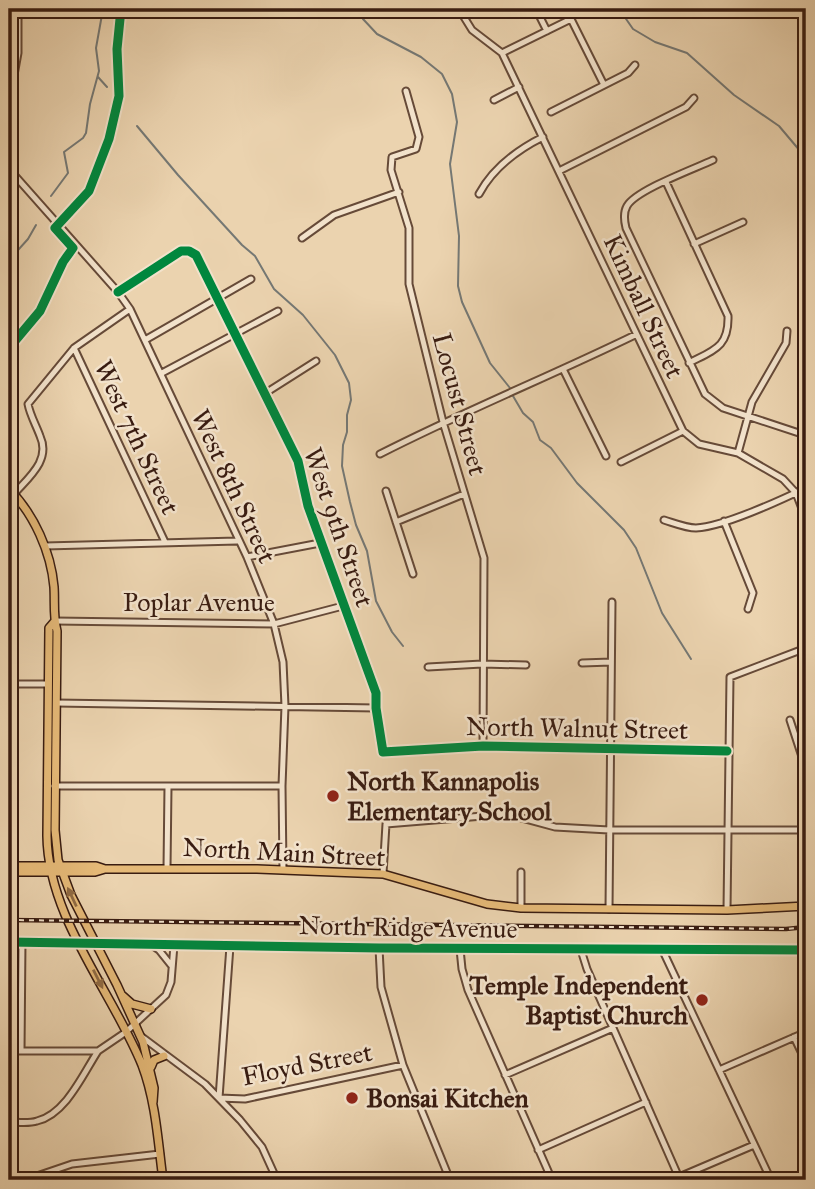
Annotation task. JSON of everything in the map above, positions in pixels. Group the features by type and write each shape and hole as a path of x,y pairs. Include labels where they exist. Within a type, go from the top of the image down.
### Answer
{"main road":[{"path":"11,491 35,525 44,546 54,586 57,631 56,703 47,841 50,869 66,915 142,1067 153,1101"},
{"path":"55,621 49,628 48,684 51,786 60,869 138,1032 154,1088 153,1101 163,1180"},
{"path":"9,866 60,869"},
{"name":"North Main Street","path":"60,869 95,872 105,869 167,868 284,869 383,874 487,904 522,908 727,911 806,906"},
{"path":"9,872 50,869"},
{"path":"120,992 127,1001 151,1009"},
{"path":"151,1072 154,1060 164,1056"}],"street":[{"path":"9,103 18,53 18,9"},
{"path":"459,9 472,30 502,53 571,19 604,85"},
{"path":"536,9 547,31"},
{"name":"Kimball Street","path":"502,53 683,431"},
{"path":"551,112 628,73 635,65"},
{"path":"494,100 519,87"},
{"name":"Locust Street","path":"407,91 419,137 416,149 392,157 391,170 409,228 409,284 443,422 484,558 482,746"},
{"path":"559,171 686,107 694,99"},
{"path":"479,194 488,178 522,147 543,137"},
{"path":"713,160 643,192 631,201 625,208 624,219 631,240 705,394 723,408 805,435"},
{"name":"West 8th Street","path":"9,169 130,309 162,373 237,541 247,557 274,624 283,662 285,706 282,786 284,869"},
{"path":"666,182 727,316 729,331 718,348 689,363"},
{"path":"302,238 334,215 398,192"},
{"path":"694,244 743,222"},
{"name":"West 9th Street","path":"118,292 181,251 196,255 298,461 320,543 376,693 383,752"},
{"path":"145,340 251,279"},
{"path":"11,491 41,463 44,454 45,446 28,404 75,348 130,309"},
{"path":"162,373 278,311"},
{"path":"738,453 752,402 786,343 787,331"},
{"path":"380,454 443,422 635,335"},
{"name":"West 7th Street","path":"75,348 165,542"},
{"path":"264,394 316,361"},
{"path":"564,369 606,456"},
{"path":"621,462 683,431 699,444 738,453 783,479 796,493 806,519"},
{"path":"664,520 695,528 724,521 806,488"},
{"path":"386,491 413,574"},
{"path":"396,522 464,494"},
{"path":"724,521 753,593 748,609"},
{"path":"44,546 237,541"},
{"path":"247,557 320,543"},
{"path":"609,909 612,602"},
{"name":"Poplar Avenue","path":"55,621 274,624 343,606"},
{"path":"727,911 730,677 806,648"},
{"path":"582,663 611,662"},
{"path":"428,667 526,665"},
{"path":"9,684 48,684"},
{"path":"56,703 376,708"},
{"path":"790,720 806,769"},
{"name":"North Walnut Street","path":"383,752 482,746 727,751"},
{"path":"51,786 282,786"},
{"path":"167,868 168,787"},
{"path":"383,874 386,824 507,814 555,827 609,831 806,830"},
{"path":"521,872 522,908"},
{"name":"North Ridge Avenue","path":"9,942 460,949 806,950"},
{"path":"21,1051 22,942"},
{"path":"149,943 159,950 172,967"},
{"path":"9,1122 35,1122 49,1115 68,1097 98,1051 151,1009 169,989 174,945"},
{"path":"219,1098 230,946"},
{"path":"379,948 381,987 403,1065 450,1180"},
{"path":"460,949 468,990 552,1180"},
{"path":"662,949 771,1180"},
{"path":"581,950 679,1179"},
{"path":"505,1075 613,1028"},
{"path":"138,1032 148,1044 205,1084 240,1120 262,1147 277,1180"},
{"path":"719,1070 806,1032"},
{"path":"794,1037 806,1062"},
{"path":"9,1051 98,1051"},
{"name":"Floyd Street","path":"219,1098 245,1099 403,1065"},
{"path":"538,1150 646,1102"},
{"path":"671,1180 679,1179 754,1145"},
{"path":"26,1180 72,1164 159,1154"}],"waterway":[{"path":"51,196 68,173 64,152 86,133 99,71 96,48 103,9"},
{"path":"358,9 377,34 421,57 442,74 452,94 457,122 450,164 459,236 458,286 462,302 490,363 510,388"},
{"path":"622,9 633,29 655,42 687,53 734,95 779,126 806,158"},
{"path":"98,77 107,87"},
{"path":"137,126 178,175 255,256 274,289 303,315 335,355 349,383 351,400 342,466 350,502 367,551 376,601 392,632 403,646"},
{"path":"9,307 17,289 11,275 10,259 28,239 36,225"},
{"path":"513,396 523,413 533,422 540,440 551,448 577,483 624,530 636,548 662,613 691,659"}],"railway":[{"path":"9,920 786,929 806,927"}],"cycle path":[{"path":"9,348 40,311 63,262 73,248 55,228 89,191 109,139 119,96 117,49 121,9"},
{"path":"118,292 181,251 196,255 298,461 308,506 376,693 383,752 483,746 727,751"},
{"path":"9,942 379,948 806,950"}],"place":[{"name":"North Kannapolis Elementary School","path":"333,796"},
{"name":"Temple Independent Baptist Church","path":"702,1000"},
{"name":"Bonsai Kitchen","path":"352,1098"}]}
